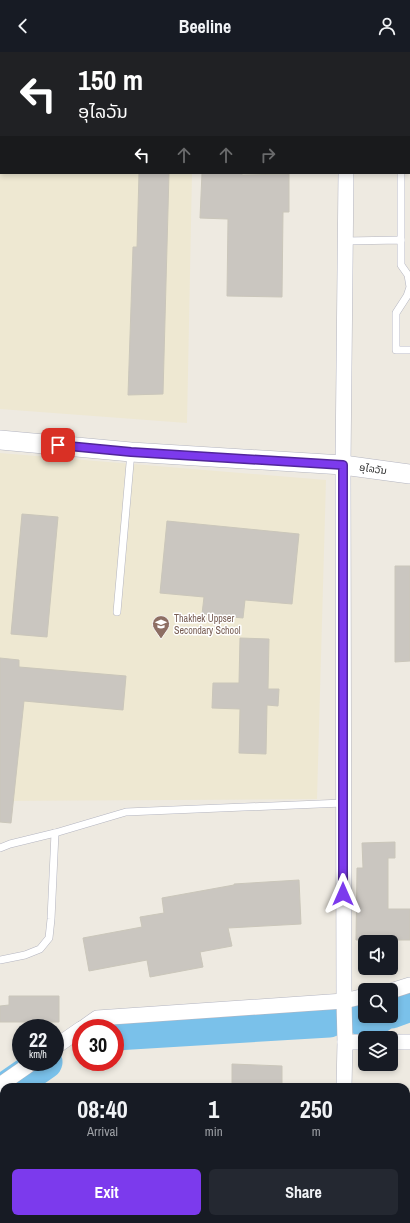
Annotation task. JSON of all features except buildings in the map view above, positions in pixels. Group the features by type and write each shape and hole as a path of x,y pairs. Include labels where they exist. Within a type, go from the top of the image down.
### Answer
{"street":[{"path":"344,1083 343,465 346,174"},
{"name":"ອຸໄລວັນ","path":"0,440 131,452 343,465 410,474"},
{"path":"398,989 410,985"},
{"path":"96,1019 344,1001 358,998"},
{"path":"345,1042 358,1042"},
{"path":"398,1042 410,1042"},
{"path":"3,1083 21,1071"}],"lane":[{"path":"401,174 401,265 408,275 410,287 407,296 396,313 396,350 410,350"},
{"path":"346,241 401,240"},
{"path":"117,612 131,452"},
{"path":"0,848 126,812 343,803"},
{"path":"0,960 25,955 40,949 49,938 55,833"}],"shaded area":[{"path":"0,174 192,174 187,423 0,409"},
{"name":"Thakhek Uppser Secondary School","path":"0,453 326,480 317,799 0,801"}],"waterway":[{"path":"398,1008 410,1004"},
{"path":"124,1032 329,1020"},
{"path":"15,1083 32,1071"}],"place":[{"name":"Thakhek Uppser Secondary School","path":"161,639"}],"route":[{"path":"58,445 131,452 343,465 343,894"}]}
